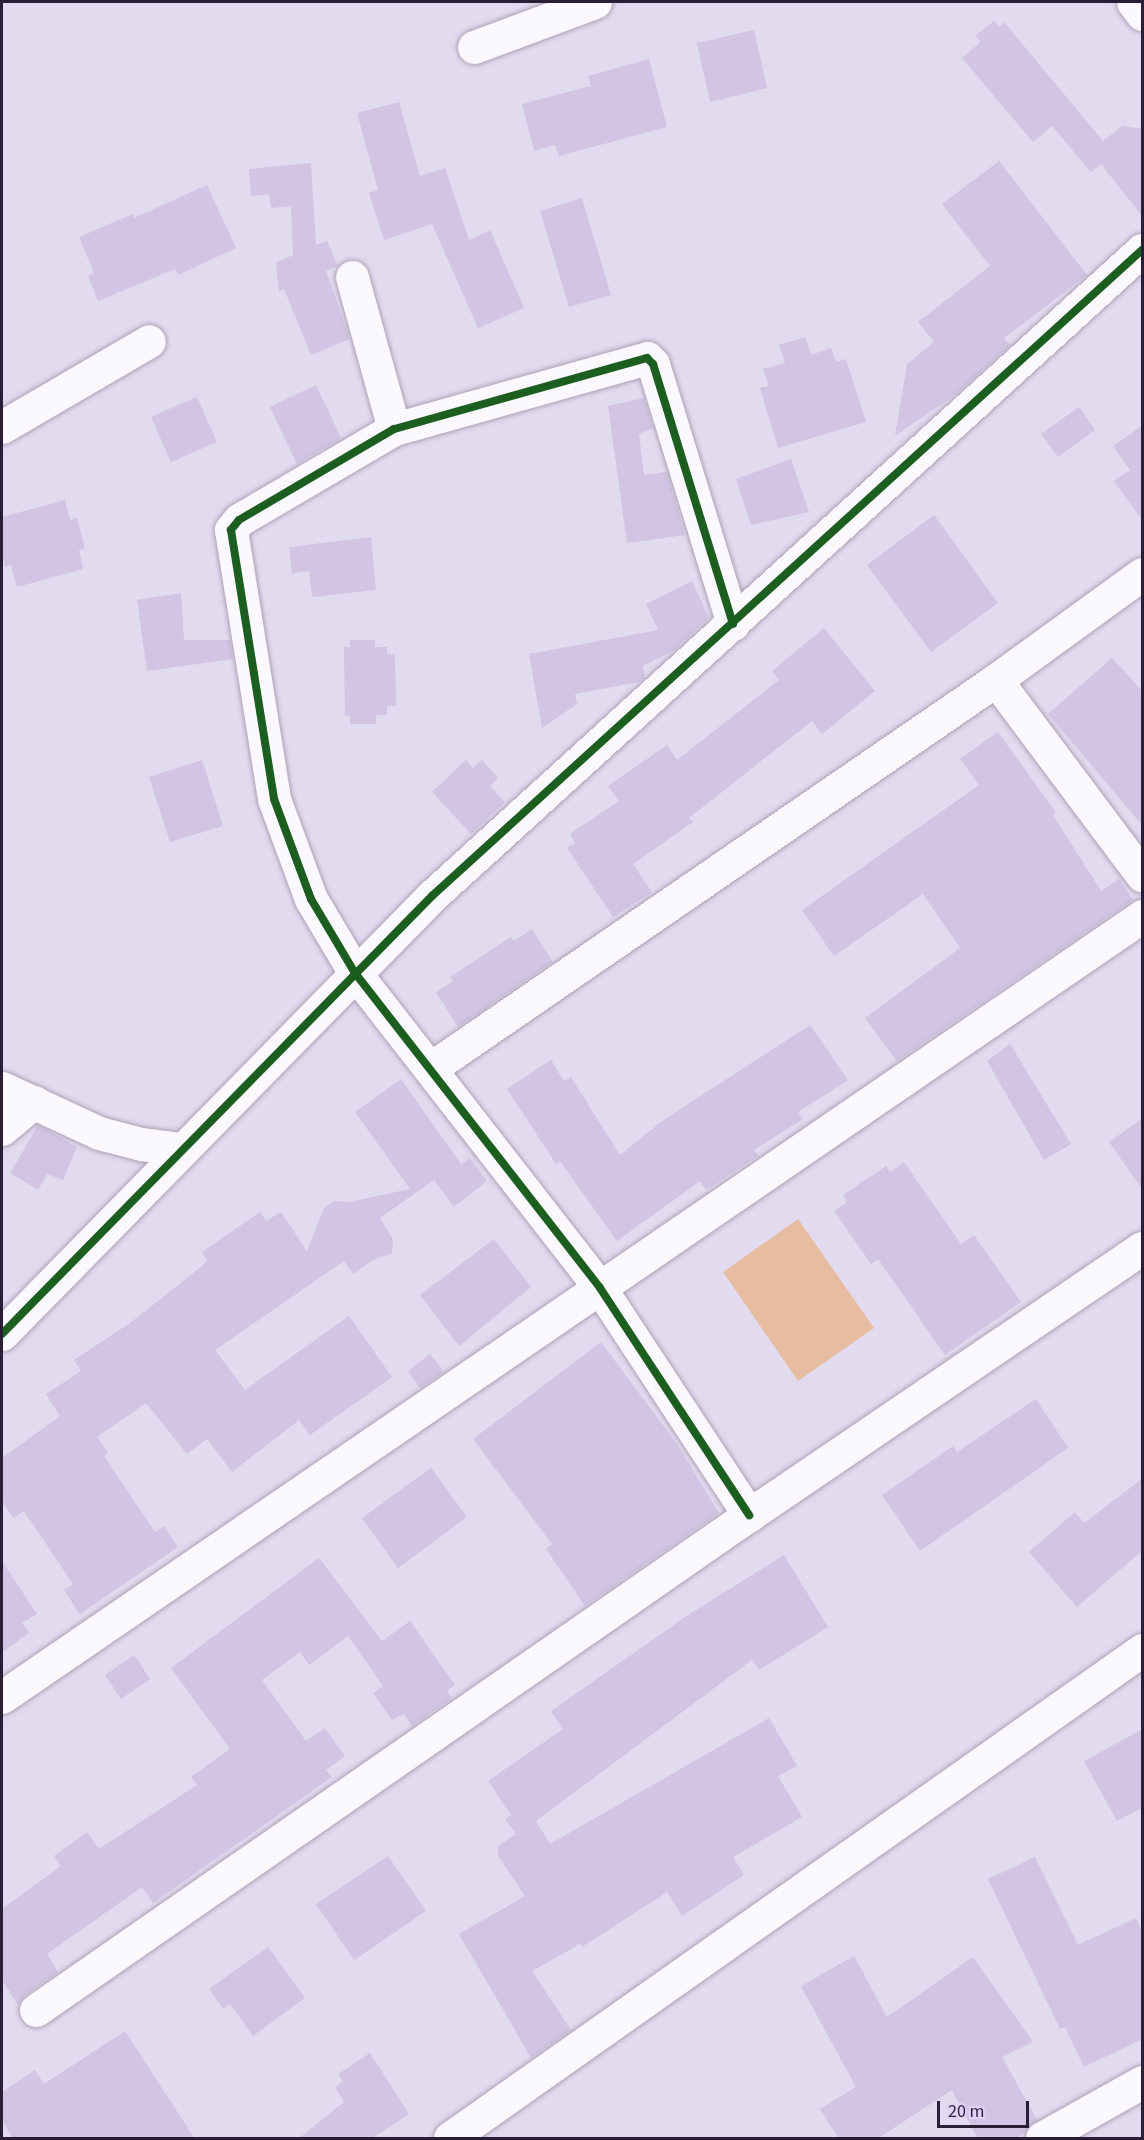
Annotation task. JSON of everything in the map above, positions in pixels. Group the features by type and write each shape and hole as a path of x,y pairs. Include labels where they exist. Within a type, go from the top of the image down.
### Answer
{"street":[{"path":"474,47 595,2"},
{"path":"1133,2 1143,14"},
{"path":"2,1334 180,1149 486,845 734,624 1143,250"},
{"path":"352,277 394,429"},
{"path":"2,427 149,341"},
{"path":"734,624 653,364 647,358 394,429 239,520 231,530 274,799 311,899 356,973 600,1288 749,1515"},
{"path":"431,1068 996,680 1143,574"},
{"path":"996,680 1143,875"},
{"path":"2,1697 1143,916"},
{"path":"2,1088 99,1133 141,1144 180,1149"},
{"path":"2,1130 34,1102"},
{"path":"36,2010 749,1515 1143,1248"},
{"path":"450,2139 1143,1650"},
{"path":"1042,2139 1143,2082"}],"shaded area":[{"path":"798,1219 874,1328 798,1381 723,1272"}],"building":[{"path":"994,21 999,27 1004,22 1103,141 1122,126 1143,129 1143,217 1101,164 1091,172 1052,126 1033,142 962,58 981,42 975,36"},
{"path":"754,30 767,88 710,102 697,43"},
{"path":"649,59 667,127 559,156 555,145 534,151 522,104 591,86 588,76"},
{"path":"399,102 420,176 445,168 469,240 490,230 524,308 478,328 432,224 384,240 369,193 378,190 357,113"},
{"path":"999,161 1087,275 1004,338 1010,345 956,394 895,436 907,364 934,342 918,322 990,266 942,204"},
{"path":"311,163 316,245 327,241 338,266 326,271 350,339 311,355 284,289 279,291 276,263 293,255 291,206 271,208 269,194 251,196 249,169"},
{"path":"207,185 236,248 178,275 175,269 98,301 88,276 94,273 79,237 133,214 134,218"},
{"path":"582,198 611,295 569,307 540,211"},
{"path":"805,337 811,355 831,348 836,362 846,359 866,422 778,448 760,388 769,386 763,369 785,363 779,345"},
{"path":"316,385 341,438 297,464 270,407"},
{"path":"197,397 217,442 171,462 151,417"},
{"path":"644,398 653,428 639,434 644,475 667,472 685,535 627,543 608,406"},
{"path":"1079,407 1095,430 1058,457 1041,434"},
{"path":"1143,425 1143,521 1114,481 1130,470 1113,446"},
{"path":"791,459 809,512 751,525 736,479"},
{"path":"65,500 70,520 77,518 85,548 79,550 83,569 17,587 11,565 5,567 2,552 2,517"},
{"path":"934,515 998,603 931,652 867,565"},
{"path":"371,537 376,590 312,597 309,571 292,573 289,547"},
{"path":"692,581 709,618 673,651 643,666 645,677 639,682 575,694 577,704 542,728 529,654 658,630 646,604"},
{"path":"181,593 184,640 230,640 233,659 147,671 137,600"},
{"path":"824,628 875,691 822,734 812,721 689,818 693,822 633,864 652,892 613,917 567,848 575,843 570,834 619,801 608,786 667,745 677,760 779,680 772,671"},
{"path":"350,640 375,640 375,647 387,647 387,654 395,654 396,706 387,706 387,715 376,715 376,724 350,724 350,716 345,716 344,647 350,647"},
{"path":"1112,658 1143,692 1143,826 1048,714"},
{"path":"998,732 1056,813 1053,815 1101,891 1119,879 1133,900 897,1061 865,1018 960,948 923,894 834,956 802,910 979,785 960,759"},
{"path":"202,760 223,826 170,842 149,777"},
{"path":"466,760 473,768 482,760 498,778 490,786 505,802 471,834 432,792"},
{"path":"532,929 553,962 458,1027 436,992 453,981 450,977 511,937 514,941"},
{"path":"810,1025 848,1080 798,1112 803,1119 754,1150 758,1156 706,1190 700,1181 617,1241 560,1161 556,1164 507,1089 551,1060 564,1081 571,1077 620,1155 662,1121"},
{"path":"1010,1044 1071,1144 1044,1160 987,1061"},
{"path":"401,1079 461,1164 470,1158 487,1181 454,1207 434,1180 380,1218 393,1240 392,1253 373,1260 353,1274 344,1261 215,1350 245,1390 349,1316 392,1377 310,1435 299,1420 232,1472 207,1439 187,1454 146,1403 97,1437 108,1453 104,1456 155,1532 164,1526 178,1547 80,1614 64,1590 73,1584 24,1511 13,1518 2,1501 2,1458 60,1416 46,1394 81,1371 74,1360 130,1323 201,1267 207,1261 202,1252 260,1212 266,1221 281,1212 307,1251 324,1208 334,1201 349,1202 410,1189 355,1112"},
{"path":"1143,1118 1143,1190 1109,1142"},
{"path":"38,1125 77,1147 63,1180 47,1174 38,1190 10,1173"},
{"path":"904,1162 961,1244 974,1235 1021,1302 945,1355 878,1259 871,1264 834,1211 847,1202 843,1195 886,1166 890,1172"},
{"path":"494,1239 531,1287 459,1346 420,1295"},
{"path":"601,1342 677,1444 719,1513 585,1606 546,1549 552,1544 473,1439"},
{"path":"430,1354 444,1372 420,1388 408,1371"},
{"path":"1036,1399 1068,1448 920,1551 882,1495 953,1446 957,1452"},
{"path":"431,1468 467,1517 398,1568 362,1518"},
{"path":"1143,1478 1143,1550 1077,1607 1029,1552 1075,1512 1084,1523"},
{"path":"784,1555 828,1627 759,1670 752,1660 536,1821 550,1844 769,1718 797,1766 778,1776 802,1817 733,1857 744,1875 682,1916 667,1892 582,1947 580,1944 532,1971 571,2030 531,2058 459,1934 525,1896 498,1856 498,1846 516,1834 505,1819 511,1815 488,1781 563,1729 551,1711 688,1615"},
{"path":"319,1558 382,1641 410,1621 455,1685 447,1691 452,1698 412,1726 404,1714 392,1720 373,1693 383,1686 348,1636 309,1665 300,1652 262,1680 306,1741 325,1728 345,1756 326,1770 332,1777 153,1903 142,1887 47,1954 58,1972 25,1995 18,2005 2,1980 2,1909 61,1866 54,1856 87,1832 99,1849 197,1785 191,1777 230,1749 171,1668"},
{"path":"2,1561 37,1614 22,1623 29,1633 2,1652"},
{"path":"134,1655 150,1679 121,1699 105,1675"},
{"path":"1143,1729 1143,1807 1117,1821 1084,1761"},
{"path":"388,1856 426,1911 354,1960 316,1904"},
{"path":"1035,1857 1078,1945 1136,1918 1143,1933 1143,2039 1084,2067 1065,2027 1060,2029 988,1879"},
{"path":"268,1947 305,1998 253,2036 230,2004 223,2009 209,1989"},
{"path":"854,1956 887,2017 973,1957 1033,2042 1002,2057 1037,2120 1015,2139 978,2139 952,2090 877,2139 839,2139 820,2109 856,2087 801,1986"},
{"path":"125,2031 195,2139 13,2139 2,2120 2,2092 35,2070 44,2084"},
{"path":"370,2053 409,2114 371,2139 298,2139 344,2102 335,2087 343,2082 338,2074"}],"cycle path":[{"path":"2,1334 432,896 1142,250"},
{"path":"733,624 653,364 647,358 394,429 239,520 231,530 274,799 311,899 355,973 600,1288 749,1515"}]}
